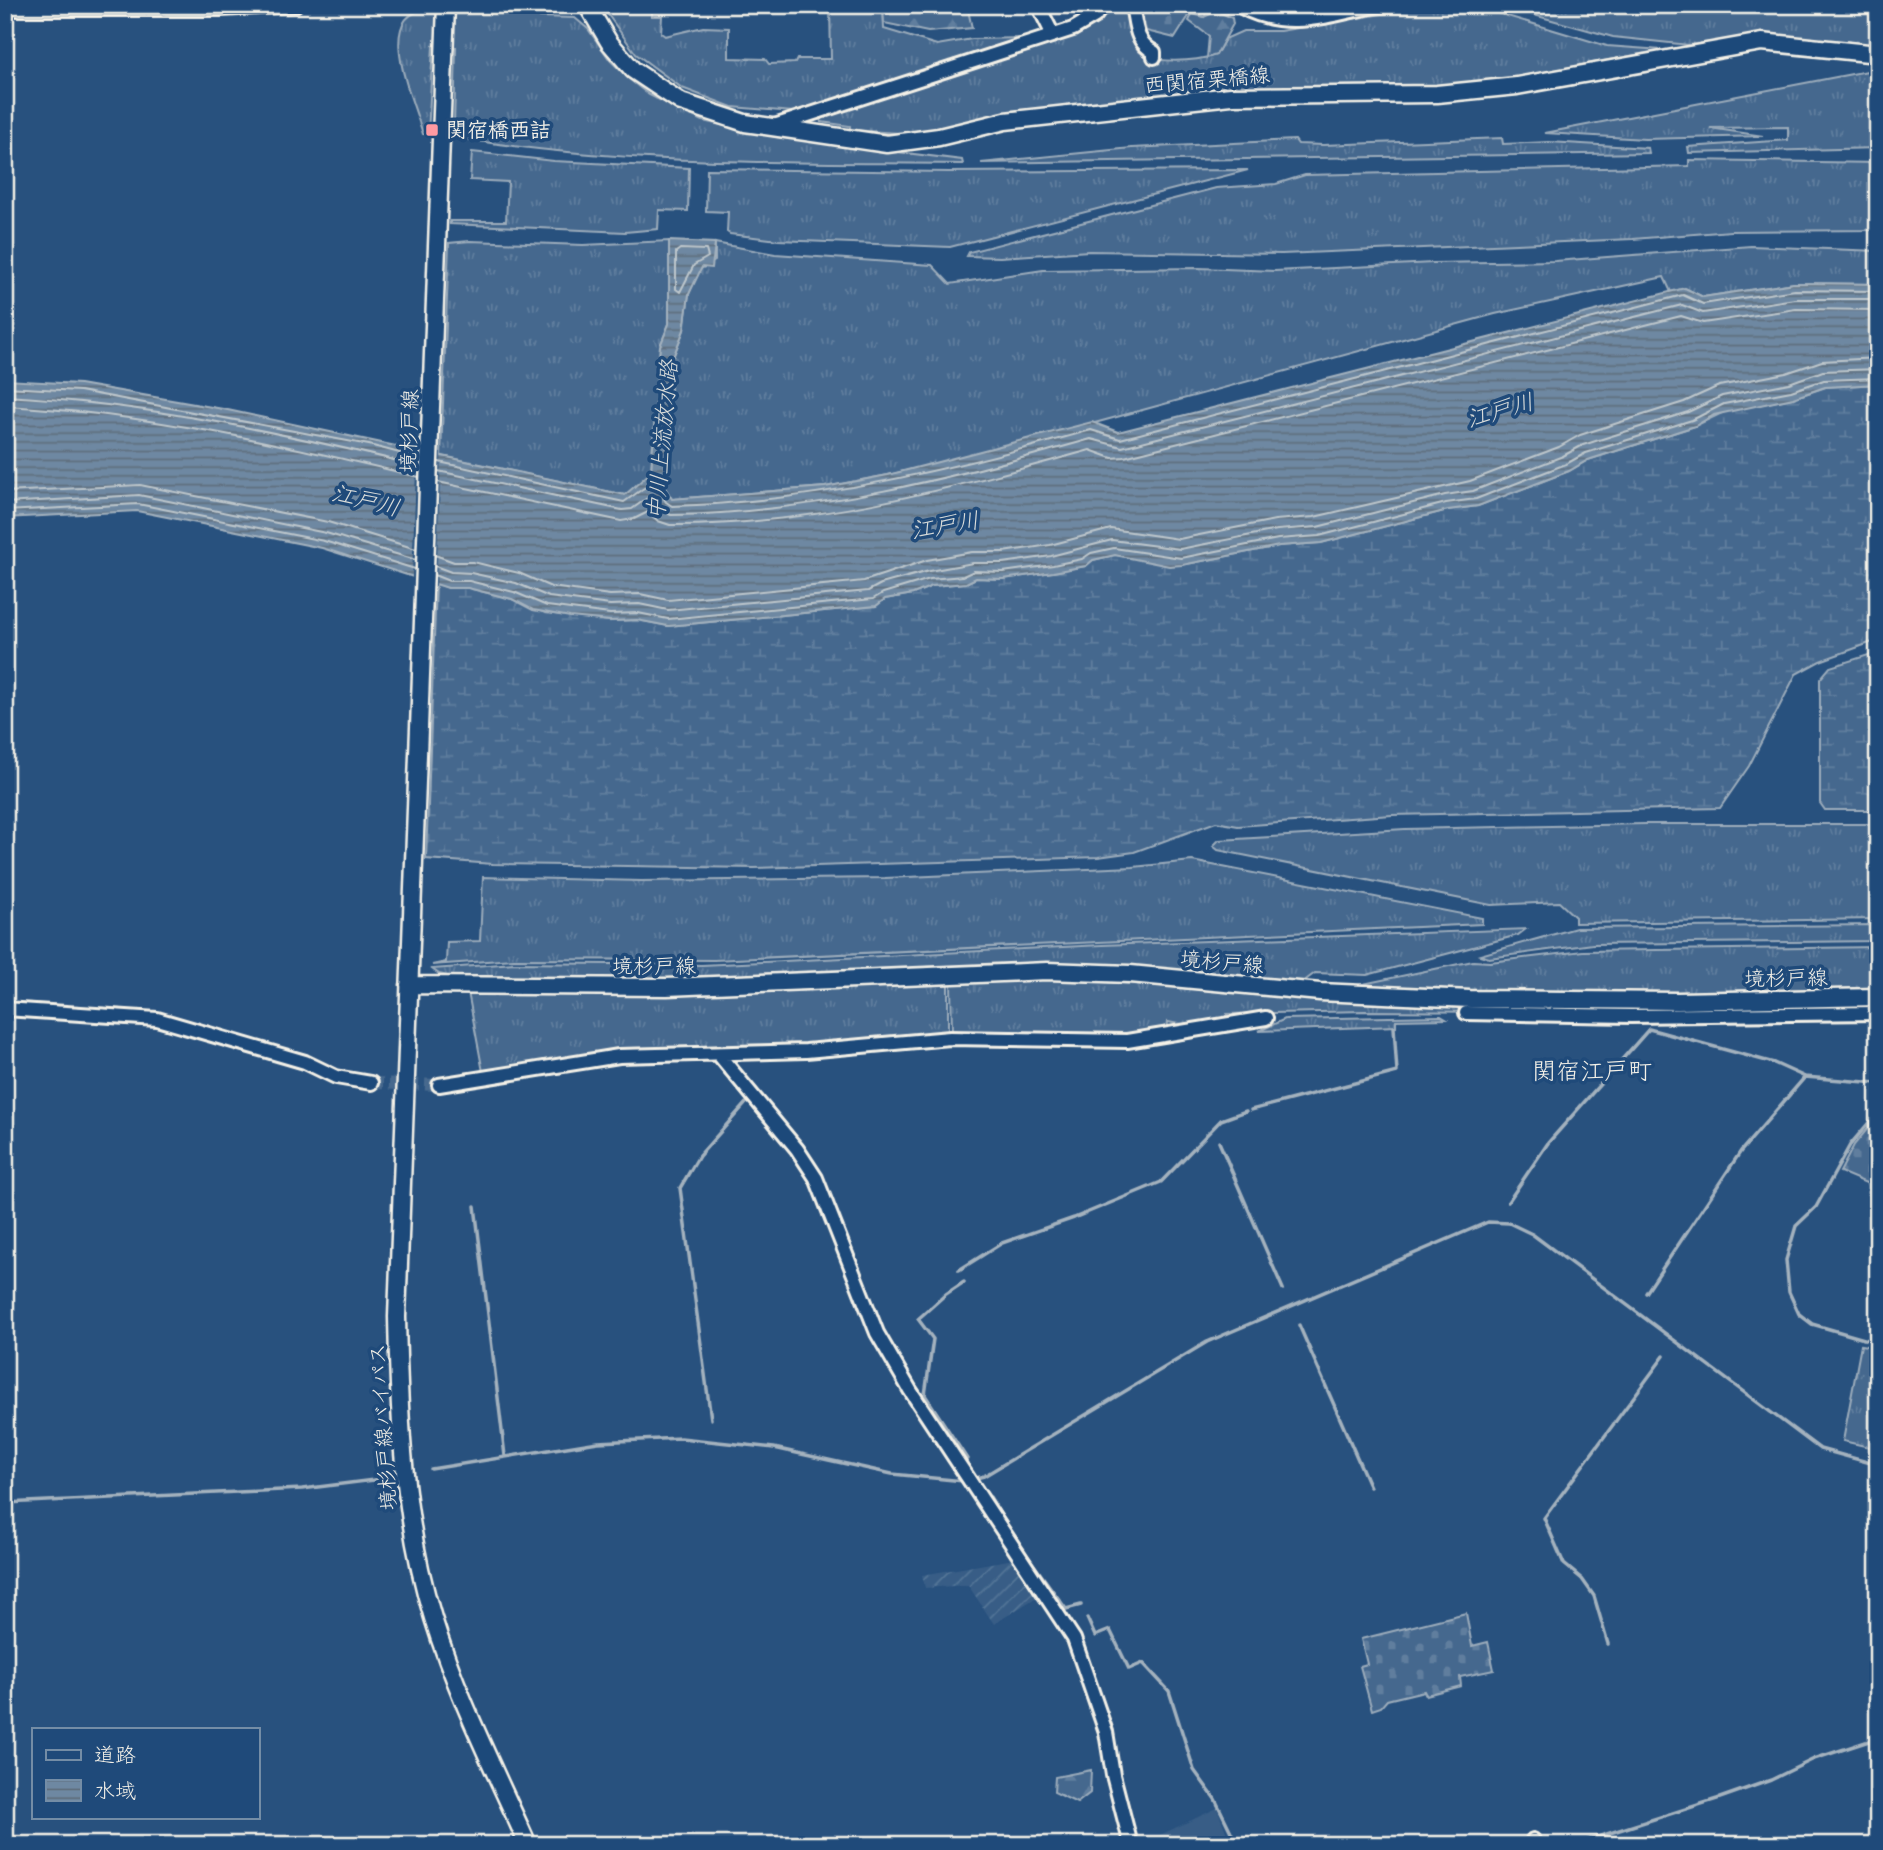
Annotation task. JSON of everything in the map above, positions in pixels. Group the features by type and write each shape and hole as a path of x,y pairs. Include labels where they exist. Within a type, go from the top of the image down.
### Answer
{"main road":[{"name":"境杉戸線","path":"446,5 409,985 667,988 1047,971 1130,974 1320,992 1470,999 1678,1001 1878,998"},
{"name":"西関宿栗橋線","path":"587,5 609,42 649,83 701,111 769,127 887,144 939,137 1005,121 1231,96 1437,94 1517,86 1762,42 1878,54"},
{"name":"境杉戸線バイパス","path":"409,985 397,1317 398,1393 408,1502 432,1616 450,1667 528,1845"}],"street":[{"path":"5,9 295,5"},
{"path":"1038,5 1053,36"},
{"path":"769,127 1053,36 1085,24 1103,5"},
{"path":"1132,5 1138,38 1142,46 1154,52 1154,57"},
{"path":"1238,5 1265,19 1290,22 1379,5"},
{"path":"5,1009 157,1019 305,1062 336,1077 371,1083"},
{"path":"1466,1013 1644,1016 1878,1013"},
{"path":"439,1085 455,1085 619,1056 719,1055 950,1038 1128,1041 1266,1018"},
{"path":"719,1055 797,1149 816,1178 877,1333 910,1390 1062,1621 1081,1656 1106,1732 1112,1775 1131,1845"}],"shaded area":[{"path":"1014,1559 1040,1595 994,1624 968,1585 925,1588 922,1575"},
{"path":"1217,1808 1227,1834 1210,1843 1212,1845 1139,1845"}],"green space":[{"path":"512,5 541,5 540,17 575,18 588,29 610,60 629,79 649,95 703,121 776,137 962,160 963,164 647,158 584,154 459,138 459,126 454,125 456,47 433,46 428,134 423,134 401,59 399,39 403,24 414,13 433,10 483,11"},
{"path":"601,5 652,5 652,16 662,16 661,33 665,36 703,27 729,28 729,58 765,59 769,64 795,63 797,59 831,59 830,5 883,5 884,29 937,45 972,39 1028,38 805,113 732,107 682,88 636,54"},
{"path":"883,5 981,5 968,10 972,28 928,32 884,23"},
{"path":"1111,5 1126,5 1137,49 1151,58 1174,61 1216,55 1225,39 1243,31 1280,31 1418,8 1474,6 1607,46 1662,50 1523,76 1437,87 1225,89 915,134 850,130 850,126 821,122 820,117 1079,34 1097,23"},
{"path":"1140,5 1232,5 1227,15 1209,8 1204,17 1192,11 1175,38 1146,31"},
{"path":"1278,5 1327,5 1334,9 1297,16 1272,15"},
{"path":"1522,5 1878,5 1878,47 1763,35 1689,45 1613,37 1523,12"},
{"path":"1217,11 1232,18 1233,24 1216,55 1207,58 1209,36 1189,21 1192,14 1204,17"},
{"path":"1878,69 1878,148 1689,153 1688,147 1788,140 1788,127 1710,128 1763,136 1645,139 1545,133"},
{"path":"1502,138 1503,144 1549,142 1648,148 1649,153 981,163 1132,148 1295,140 1298,144 1323,145"},
{"path":"472,152 554,161 689,168 688,211 659,210 658,229 625,232 450,224 450,221 506,221 508,182 470,180"},
{"path":"1689,160 1878,163 1878,230 1731,231 1633,239 1282,254 1089,251 1000,257 967,256 969,252 1216,188 1276,184 1305,175 1689,166"},
{"path":"707,169 949,172 1248,170 950,247 778,240 730,234 727,232 728,212 706,211"},
{"path":"470,241 583,245 669,241 669,324 660,346 651,473 625,495 441,456 449,243"},
{"path":"715,243 775,254 932,265 950,284 1043,270 1199,268 1275,271 1433,263 1555,261 1751,246 1878,251 1878,284 1794,283 1703,297 1685,288 1671,292 1664,277 1495,314 1003,448 888,475 825,487 672,499 664,487 673,357 684,330 689,294 699,270 715,261"},
{"path":"1878,384 1878,640 1820,661 1796,674 1749,766 1720,808 1392,815 1238,826 1216,822 1134,852 1098,857 754,868 493,864 426,859 436,583 448,588 468,588 512,599 545,613 610,621 638,620 668,626 876,606 885,599 913,594 932,586 966,583 976,578 1003,579 1053,572 1085,566 1093,560 1115,555 1182,565 1279,546 1321,543 1448,510 1478,506 1569,471 1588,460 1695,426 1726,411 1793,398 1826,387"},
{"path":"1878,652 1878,810 1825,810 1820,803 1820,679 1830,667"},
{"path":"1645,824 1878,824 1878,919 1575,923 1575,917 1559,902 1491,905 1218,850 1213,846 1219,840 1405,829"},
{"path":"1192,861 1482,918 1482,924 714,960 514,959 432,965 446,962 447,942 480,941 483,877 641,881 885,878 1133,867"},
{"path":"1878,925 1878,941 1593,944 1489,958 1480,955 1576,928"},
{"path":"1526,929 1518,935 1367,975 1315,973 1299,985 1131,967 1040,964 687,979 456,978 439,974 432,969 515,963 702,965 1102,945"},
{"path":"1878,947 1878,990 1584,995 1358,989 1358,985 1473,961 1490,962 1583,951"},
{"path":"1014,979 1101,982 1427,1006 1620,1009 1878,1005 1878,1009 1646,1013 1365,1011 1227,1014 1226,1021 1189,1026 1168,1022 1167,1030 1112,1038 952,1034 951,983"},
{"path":"948,983 948,1034 809,1045 613,1051 555,1063 483,1072 468,992 684,995"},
{"path":"1441,1016 1446,1019 1396,1020 1396,1026 1259,1031 1285,1019"},
{"path":"1878,1116 1878,1188 1840,1172 1854,1145"},
{"path":"1861,1345 1878,1348 1878,1449 1843,1441"},
{"path":"1466,1613 1472,1646 1488,1642 1494,1670 1460,1677 1461,1686 1426,1695 1424,1691 1387,1700 1381,1707 1372,1710 1360,1666 1367,1664 1361,1639"},
{"path":"1091,1770 1090,1793 1077,1803 1054,1792 1055,1777"}],"water":[{"path":"669,241 715,243 712,268 702,267 689,294 684,330 673,357 664,486 672,499 825,487 888,475 1092,422 1118,432 1685,288 1703,297 1794,283 1878,284 1878,384 1825,387 1793,398 1714,415 1695,426 1588,460 1569,471 1478,506 1448,510 1321,543 1279,546 1169,566 1115,555 1093,560 1086,566 1053,572 1003,579 976,578 966,583 932,586 913,594 885,599 876,606 668,626 637,620 610,621 570,617 533,610 512,599 468,588 448,588 322,548 137,511 5,518 5,380 80,384 223,409 625,495 651,472 660,346 669,324"}],"pier":[{"path":"417,446 441,452 436,586 412,579"}],"waterway":[{"path":"1251,1110 1397,1072 1394,1027"},
{"path":"1508,1202 1548,1143 1649,1029 1774,1063 1805,1077"},
{"path":"1646,1293 1741,1151 1805,1077 1878,1083"},
{"path":"711,1419 680,1188 699,1156 746,1103"},
{"path":"959,1270 1002,1243 1074,1218 1161,1182 1221,1120 1246,1111"},
{"path":"1878,1112 1850,1145 1816,1207 1796,1226 1786,1260 1789,1292 1799,1314 1812,1324 1878,1343"},
{"path":"1219,1142 1283,1289"},
{"path":"475,1206 505,1456"},
{"path":"972,1479 984,1476 1207,1342 1488,1222 1509,1223 1532,1234 1820,1449 1878,1465"},
{"path":"964,1282 918,1319 933,1339 925,1395 967,1459"},
{"path":"1299,1325 1370,1487"},
{"path":"1608,1644 1594,1596 1582,1579 1564,1564 1544,1518 1664,1356"},
{"path":"431,1469 598,1442 681,1438 774,1448 892,1474 964,1481"},
{"path":"5,1503 302,1489 382,1479"},
{"path":"990,1497 1007,1526"},
{"path":"1015,1539 1066,1609 1081,1605"},
{"path":"1087,1618 1095,1636 1110,1630 1129,1669 1143,1663 1169,1691 1194,1770 1215,1799 1233,1836 1215,1845"},
{"path":"1588,1840 1771,1780 1814,1759 1875,1739 1878,1735"}],"tunnel":[{"path":"371,1083 439,1085"}],"place":[{"name":"関宿橋西詰","path":"432,130"}],"district":[{"name":"関宿江戸町","path":"1592,1071"}],"water label":[{"name":"江戸川","path":"1500,410"},
{"name":"中川上流放水路","path":"662,440"},
{"name":"江戸川","path":"366,500"},
{"name":"江戸川","path":"945,525"}]}
